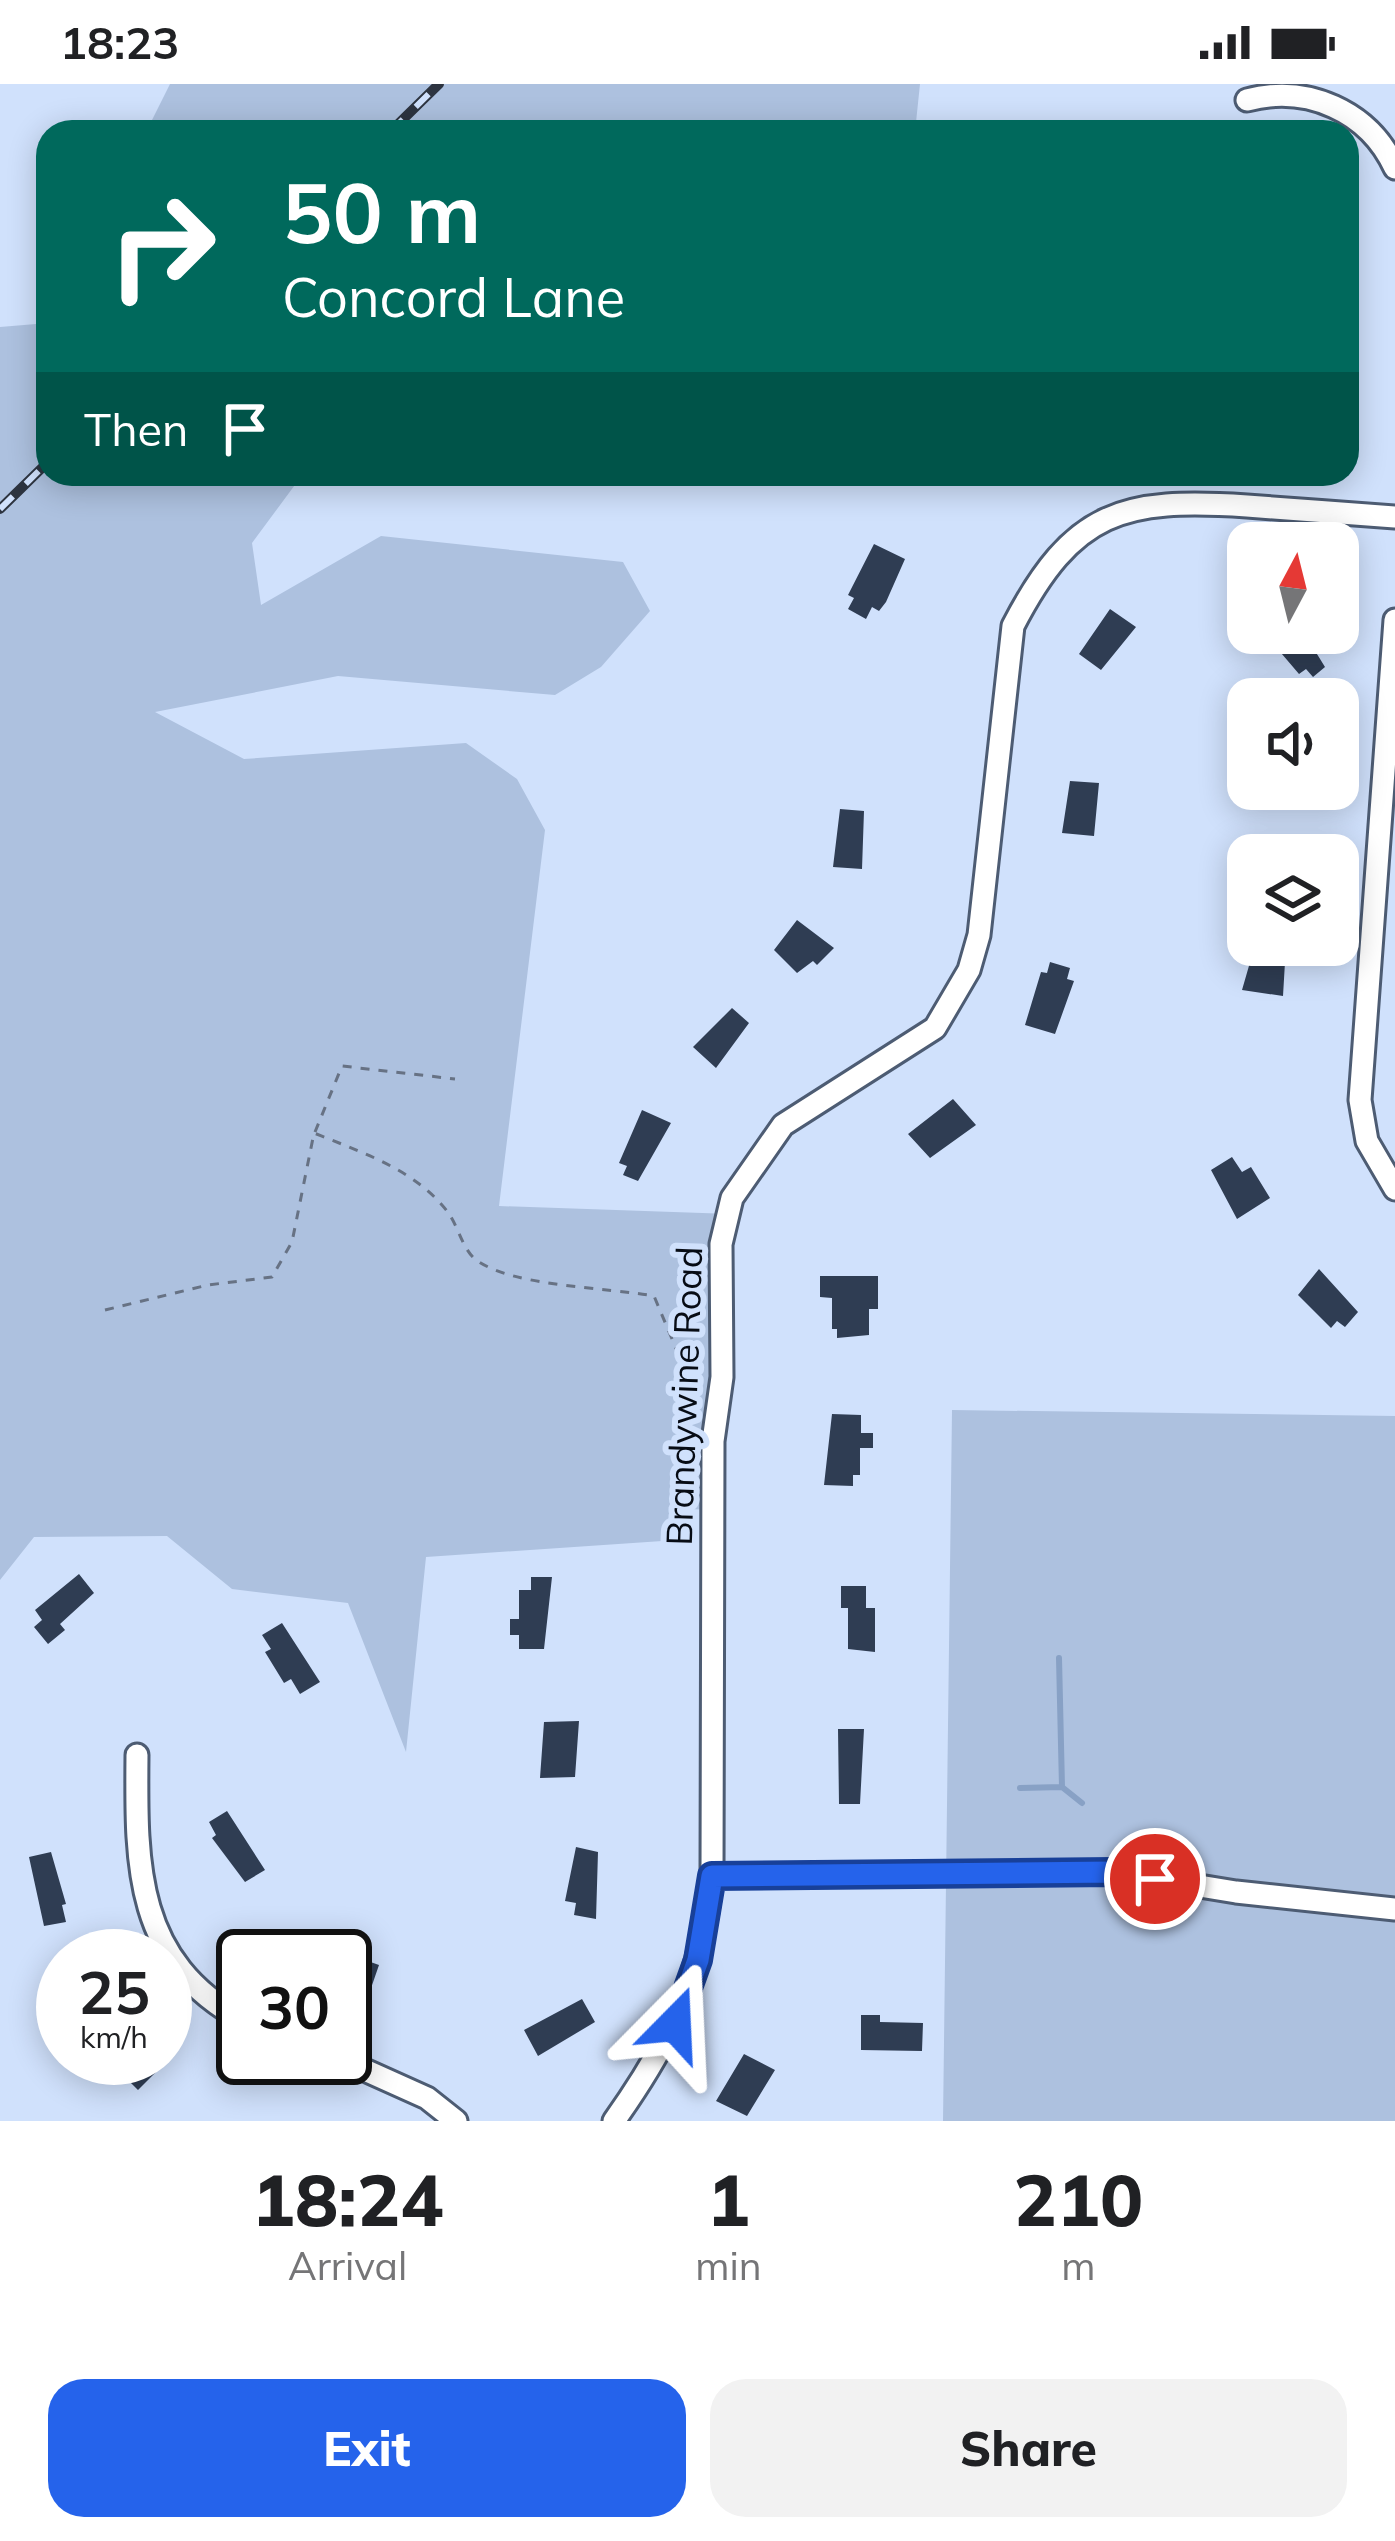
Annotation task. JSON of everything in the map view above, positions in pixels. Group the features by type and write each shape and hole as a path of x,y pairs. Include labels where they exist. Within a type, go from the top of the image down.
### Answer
{"street":[{"path":"1246,100 1294,92 1334,102 1359,120"},
{"path":"1359,120 1395,168"},
{"name":"Brandywine Road","path":"614,2121 660,2056 691,1991 712,1876 712,1441 722,1377 725,1215 783,1125 905,1052 953,1005 979,934 1012,626 1030,593 1070,544 1114,515 1148,504 1395,517"},
{"path":"1395,620 1360,1100 1367,1142 1395,1190"},
{"path":"136,1755 136,1847 158,1934 189,1982 216,2001"},
{"path":"712,1876 1114,1872 1236,1892 1395,1909"},
{"path":"372,2073 427,2098 456,2121"}],"path":[{"path":"105,1310 185,1289 272,1277 292,1242 314,1133 342,1066 455,1079"},
{"path":"314,1133 413,1176 449,1213 472,1257 519,1279 587,1283 654,1295 698,1402"}],"shaded area":[{"path":"170,84 920,84 916,120 152,120"},
{"path":"36,324 36,486 294,486 252,543 261,605 381,536 623,562 650,611 601,667 555,695 338,676 155,712 244,759 466,743 517,779 545,830 499,1206 731,1214 714,1510 688,1509 677,1540 426,1557 406,1752 348,1603 232,1589 167,1536 34,1537 0,1580 0,327"},
{"path":"952,1410 1395,1416 1395,2121 943,2121"}],"building":[{"path":"874,544 905,559 886,602 879,611 872,607 866,619 848,609 854,598 848,595"},
{"path":"1110,609 1136,627 1101,670 1079,654"},
{"path":"1282,654 1317,654 1325,667 1313,677 1306,669 1299,674"},
{"path":"1070,781 1099,783 1094,836 1062,833"},
{"path":"840,809 864,811 862,869 833,867"},
{"path":"797,920 834,948 817,965 813,961 797,973 774,950"},
{"path":"1050,962 1070,968 1067,979 1074,981 1055,1034 1025,1025 1041,972 1047,973"},
{"path":"1249,966 1285,966 1283,996 1242,990"},
{"path":"732,1008 749,1023 716,1068 693,1047"},
{"path":"953,1099 976,1125 930,1158 908,1134"},
{"path":"642,1110 671,1123 638,1181 623,1175 627,1166 619,1163"},
{"path":"1232,1157 1242,1172 1251,1167 1270,1198 1237,1219 1211,1170"},
{"path":"1319,1269 1358,1312 1345,1327 1337,1321 1331,1328 1298,1295"},
{"path":"820,1276 878,1276 878,1309 869,1309 869,1335 837,1338 837,1329 832,1329 832,1298 820,1297"},
{"path":"832,1414 861,1415 861,1433 873,1433 873,1448 860,1448 860,1475 853,1475 853,1486 824,1485"},
{"path":"79,1574 94,1593 60,1624 65,1630 48,1644 34,1627 42,1620 35,1610"},
{"path":"531,1577 552,1577 544,1649 519,1649 519,1635 510,1635 510,1619 519,1619 519,1590 531,1590"},
{"path":"841,1586 866,1586 866,1608 875,1608 875,1652 848,1649 848,1608 841,1608"},
{"path":"282,1623 320,1682 300,1694 291,1679 284,1683 265,1652 271,1649 262,1635"},
{"path":"579,1721 575,1777 540,1778 544,1722"},
{"path":"838,1729 864,1729 860,1804 839,1804"},
{"path":"227,1811 265,1870 245,1882 212,1838 216,1835 209,1822"},
{"path":"576,1847 598,1852 596,1919 574,1915 576,1903 565,1901"},
{"path":"51,1852 66,1904 62,1905 66,1922 44,1926 29,1857"},
{"path":"582,1999 595,2022 538,2056 524,2030"},
{"path":"861,2015 880,2015 880,2022 923,2023 922,2051 861,2050"},
{"path":"744,2054 775,2070 747,2116 716,2101"}],"waterway":[{"path":"1059,1658 1062,1787"},
{"path":"1020,1788 1062,1787 1082,1803"}],"railway":[{"path":"402,120 439,84"},
{"path":"0,509 36,474"}],"route":[{"path":"675,2024 691,1991 712,1876 1114,1872 1155,1879"}]}
